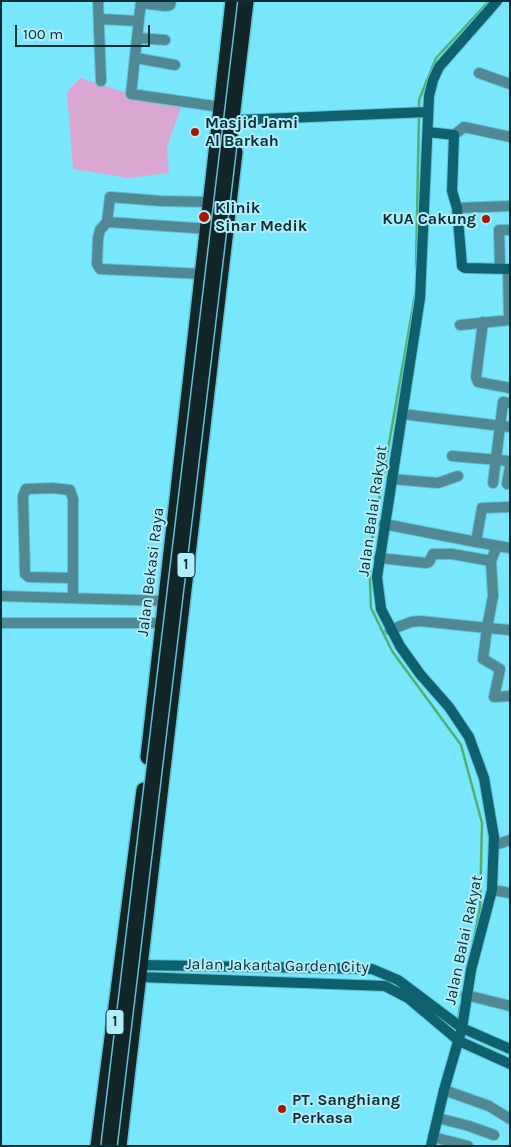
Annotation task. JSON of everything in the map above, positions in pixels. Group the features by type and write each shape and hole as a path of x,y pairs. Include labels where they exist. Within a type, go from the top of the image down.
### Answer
{"highway":[{"name":"Jalan Bekasi Raya","path":"98,1146 166,601 233,1"},
{"path":"109,1146 246,1"},
{"name":"Jalan Bekasi Raya","path":"119,1146 252,1"},
{"path":"214,184 232,186"},
{"path":"199,316 216,318"},
{"path":"162,630 177,639"},
{"path":"151,727 167,730"},
{"path":"130,899 147,904"}],"street":[{"path":"98,1 101,81"},
{"path":"171,1 170,5 165,6 141,2 131,95 221,107"},
{"name":"Jalan Balai Rakyat","path":"432,1141 492,890 494,845 484,778 469,737 449,707 412,664 390,630 378,599 379,558 420,298 428,132 422,113 439,67 497,1"},
{"path":"99,19 140,21"},
{"path":"138,38 165,40"},
{"path":"136,58 175,65"},
{"path":"479,73 510,84"},
{"path":"239,120 422,113"},
{"path":"428,132 454,135 464,128 510,137"},
{"path":"454,135 452,191 456,208 462,266 465,268 506,268"},
{"path":"204,274 100,269 97,264 100,230 107,222 109,198 111,196 161,201 211,202"},
{"path":"456,208 510,206"},
{"path":"107,222 209,229"},
{"path":"460,325 509,320 506,268 499,230 510,230"},
{"path":"483,322 476,377 478,382 510,388"},
{"path":"493,483 505,427 503,402 510,403"},
{"path":"402,414 505,427"},
{"path":"452,456 510,461"},
{"path":"507,484 510,466"},
{"path":"392,479 438,483 458,476"},
{"path":"71,578 29,577 25,574 23,496 26,489 52,488 70,490 73,499 71,578 73,598"},
{"path":"476,542 482,508 510,507"},
{"path":"384,524 510,548"},
{"path":"497,546 491,561 493,596 483,659 500,669 494,697 510,696"},
{"path":"379,558 426,563 429,562 433,554 452,554 491,561"},
{"path":"1,596 166,601"},
{"path":"390,630 411,622 510,630"},
{"path":"1,623 162,630"},
{"path":"494,845 510,840"},
{"path":"492,890 510,893"},
{"path":"229,967 229,981"},
{"name":"Jalan Jakarta Garden City","path":"140,971 229,967 372,969 398,980 460,1026 510,1049"},
{"path":"327,968 327,983"},
{"name":"Jalan Jakarta Garden City","path":"140,971 229,981 385,986 408,998 457,1040 510,1064"},
{"path":"466,995 510,1006"},
{"path":"432,1020 440,1011"},
{"path":"444,1090 489,1106 510,1120"},
{"path":"438,1118 494,1135"},
{"path":"432,1141 468,1146"}],"shaded area":[{"path":"80,78 121,91 184,99 167,147 169,173 129,178 73,169 67,92"}],"waterway":[{"path":"419,109 419,100 436,58 489,1"},
{"path":"416,267 419,115"},
{"path":"415,295 369,557 371,608 392,651 461,745 482,823 480,907 473,944"},
{"path":"458,1020 460,1006"}],"place":[{"name":"Masjid Jami Al Barkah","path":"195,132"},
{"name":"Klinik Sinar Medik","path":"204,217"},
{"name":"KUA Cakung","path":"486,219"},
{"name":"PT. Sanghiang Perkasa","path":"282,1109"}]}
